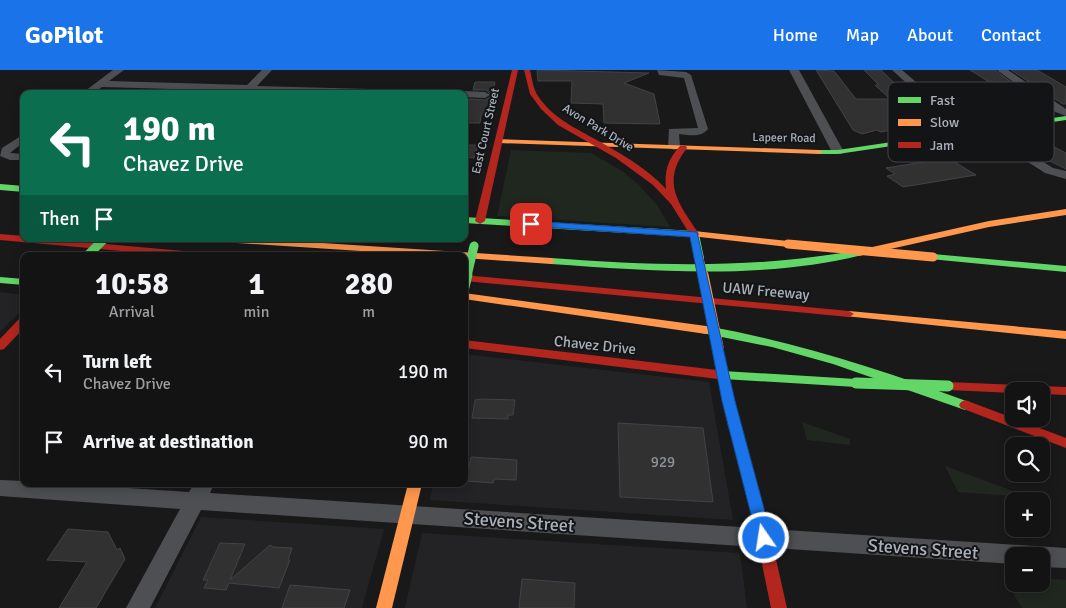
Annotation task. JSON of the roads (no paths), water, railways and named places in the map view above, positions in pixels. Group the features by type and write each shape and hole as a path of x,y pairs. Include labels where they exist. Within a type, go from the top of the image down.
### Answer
{"main road":[{"path":"513,75 528,75"},
{"name":"East Court Street","path":"468,270 513,75"},
{"name":"Avon Park Drive","path":"528,75 534,97 547,112 562,124 638,168 672,198"},
{"name":"Lapeer Road","path":"499,141 787,152 838,152 888,145"},
{"path":"679,148 667,173 672,198 694,234 736,434 764,538 779,608"},
{"path":"0,188 20,189"},
{"path":"911,241 1066,201"},
{"path":"468,254 649,268 707,270 761,268 815,262 1020,218 1066,212"},
{"path":"468,224 477,233 694,234 1066,269"},
{"path":"0,237 20,239"},
{"path":"51,242 159,252"},
{"path":"91,252 101,242"},
{"path":"249,242 348,252"},
{"path":"279,242 443,252"},
{"path":"123,249 145,252"},
{"path":"468,264 619,277"},
{"name":"UAW Freeway","path":"468,278 1066,335"},
{"path":"0,280 20,282"},
{"name":"UAW Freeway","path":"696,284 716,286"},
{"path":"468,297 708,330 772,342 848,363 959,402 1066,444"},
{"path":"0,346 20,325"},
{"name":"Chavez Drive","path":"468,344 770,379 1066,390"},
{"path":"959,402 1066,448"},
{"path":"384,608 414,487"}],"street":[{"path":"92,90 120,70"},
{"path":"248,90 267,70"},
{"path":"662,70 662,73 682,74 688,77 704,129 700,132 673,131 679,148"},
{"path":"794,70 838,152"},
{"path":"897,70 911,82"},
{"path":"1002,70 1019,82"},
{"path":"100,84 226,90"},
{"path":"468,94 485,95"},
{"path":"1054,107 1066,113"},
{"path":"20,140 6,150 4,154 10,157 20,157"},
{"path":"1036,162 1049,170 1066,175"},
{"name":"Stevens Street","path":"0,488 200,492 407,515 1005,554"},
{"path":"138,608 200,492"},
{"path":"1050,557 1066,558"}]}
